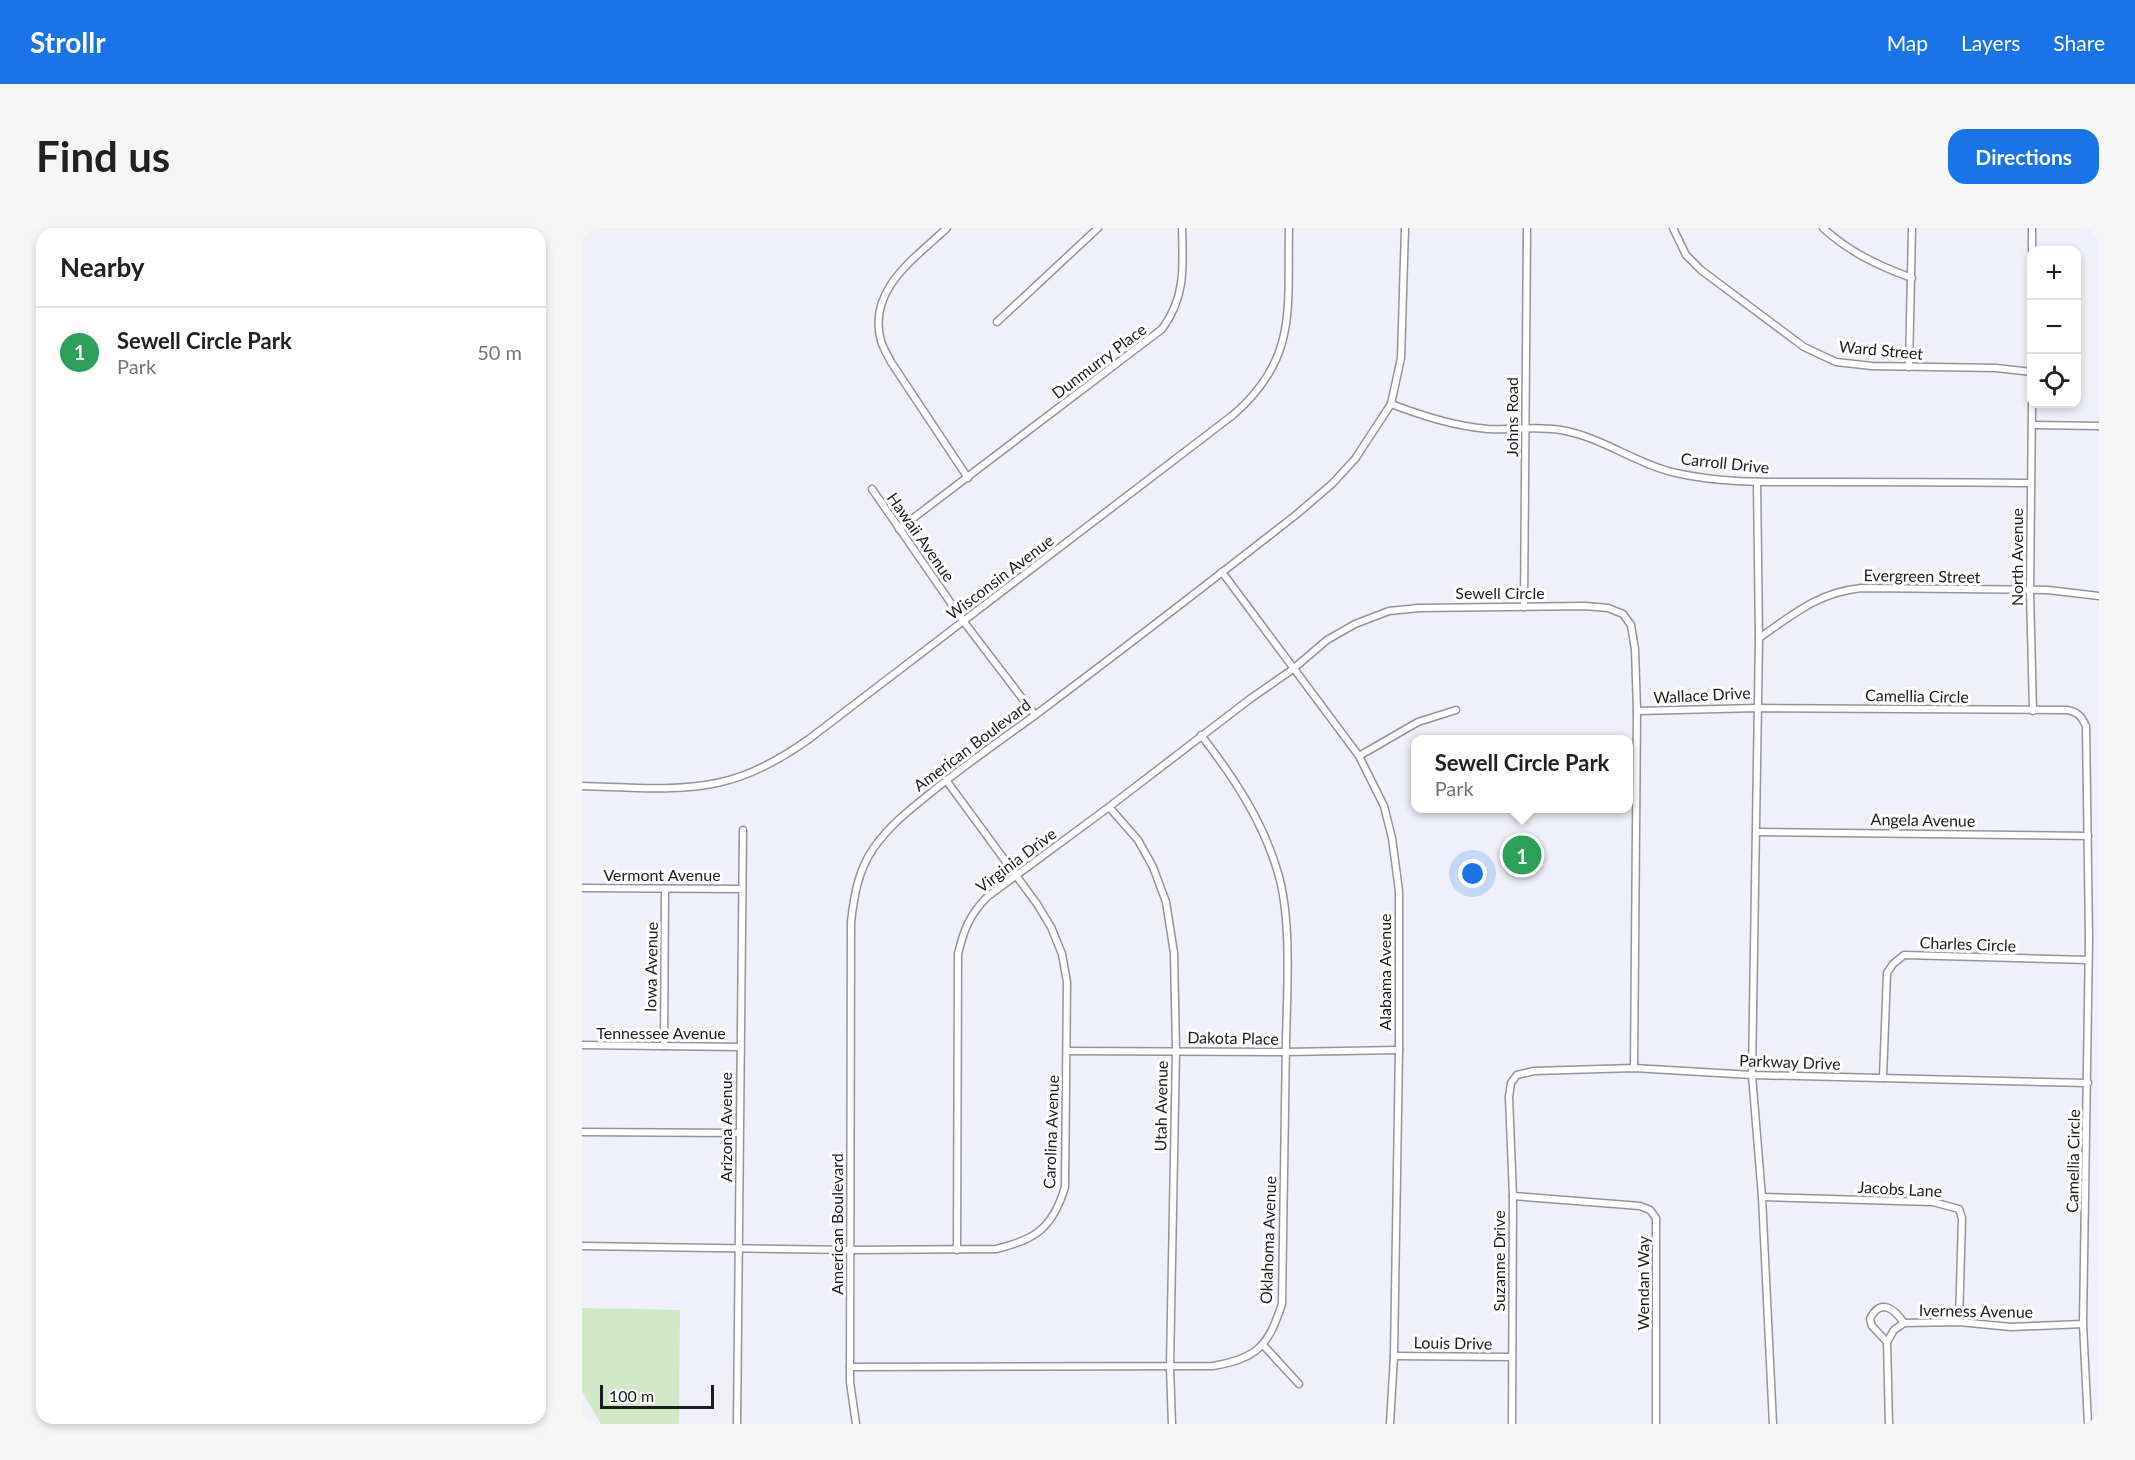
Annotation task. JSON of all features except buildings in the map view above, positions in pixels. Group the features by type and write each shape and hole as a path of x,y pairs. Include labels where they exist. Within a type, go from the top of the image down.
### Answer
{"street":[{"path":"947,228 898,274 880,303 878,323 881,342 895,370 968,478"},
{"path":"997,322 1098,228"},
{"name":"Dunmurry Place","path":"899,529 1162,329 1177,307 1181,288 1182,228"},
{"name":"Wisconsin Avenue","path":"582,786 693,787 718,783 760,769 809,739 1190,449 1253,398 1268,377 1284,342 1287,319 1289,228"},
{"name":"American Boulevard","path":"856,1424 851,1403 850,1367 851,922 854,895 861,871 873,849 890,828 946,780 1222,572 1332,484 1354,459 1391,404 1401,358 1405,228"},
{"name":"Johns Road","path":"1524,607 1527,228"},
{"name":"Ward Street","path":"1673,228 1686,255 1701,270 1804,347 1836,362 1909,368 1996,368 2027,372"},
{"path":"1822,228 1857,254 1912,278"},
{"path":"1909,368 1912,228"},
{"path":"2032,228 2032,246"},
{"name":"Carroll Drive","path":"1391,404 1454,425 1488,429 1526,430 1542,427 1563,430 1603,443 1674,473 1707,478 1757,482 2031,483"},
{"name":"North Avenue","path":"2032,408 2030,591 2033,711"},
{"path":"2033,425 2099,426"},
{"name":"Wallace Drive","path":"1634,1068 1637,711 1758,708 1757,482"},
{"name":"Hawaii Avenue","path":"872,489 964,621 1035,715"},
{"name":"Alabama Avenue","path":"1222,572 1359,756 1384,806 1392,838 1399,891 1394,1356 1390,1424"},
{"name":"Evergreen Street","path":"1759,638 1815,600 1832,593 1861,588 2048,590 2099,596"},
{"name":"Sewell Circle","path":"1293,669 1327,640 1355,624 1389,611 1419,608 1585,606 1608,608 1623,614 1631,625 1635,650 1637,711"},
{"name":"Virginia Drive","path":"957,1250 958,954 962,935 971,914 987,897 1293,669"},
{"path":"1758,708 1752,1075 1762,1197 1773,1424"},
{"name":"Camellia Circle","path":"1758,708 2067,710 2076,712 2086,726 2089,938 2083,1323 2088,1424"},
{"path":"1359,756 1418,722 1456,710"},
{"name":"Oklahoma Avenue","path":"1202,735 1239,787 1258,821 1279,875 1286,921 1282,1304 1275,1324 1263,1346"},
{"name":"Carolina Avenue","path":"582,1245 850,1250 996,1249 1020,1244 1043,1229 1059,1208 1065,1187 1067,982 1062,954 1051,927 946,780"},
{"name":"Utah Avenue","path":"1108,807 1138,840 1153,867 1166,902 1174,953 1176,1050 1170,1367 1172,1424"},
{"name":"Arizona Avenue","path":"737,1424 743,830"},
{"name":"Angela Avenue","path":"1756,831 2088,836"},
{"name":"Vermont Avenue","path":"582,888 742,889"},
{"name":"Iowa Avenue","path":"664,1046 665,889"},
{"path":"2089,938 2097,935"},
{"name":"Charles Circle","path":"1883,1078 1887,973 1893,964 1904,955 2088,960"},
{"name":"Tennessee Avenue","path":"582,1046 740,1047"},
{"name":"Dakota Place","path":"1067,1051 1398,1050"},
{"name":"Parkway Drive","path":"1509,1097 1511,1083 1517,1075 1534,1071 1634,1068 1752,1075 2088,1083"},
{"name":"Suzanne Drive","path":"1509,1097 1513,1196 1512,1424"},
{"path":"582,1132 739,1133"},
{"name":"Wendan Way","path":"1513,1196 1640,1206 1650,1210 1656,1218 1656,1424"},
{"name":"Jacobs Lane","path":"1762,1197 1933,1202 1959,1209 1962,1218 1959,1322"},
{"path":"1889,1424 1887,1342 1872,1326 1870,1319 1873,1313 1883,1307 1896,1311 1904,1323"},
{"name":"Iverness Avenue","path":"1887,1342 1894,1330 1904,1323 1959,1322 2011,1327 2083,1323"},
{"path":"850,1367 1213,1366 1229,1363 1263,1346 1299,1384"},
{"name":"Louis Drive","path":"1394,1356 1512,1357"}],"green space":[{"path":"582,1308 680,1310 679,1424 601,1424 582,1391"}],"place":[{"name":"Sewell Circle Park","path":"1522,855"}]}
